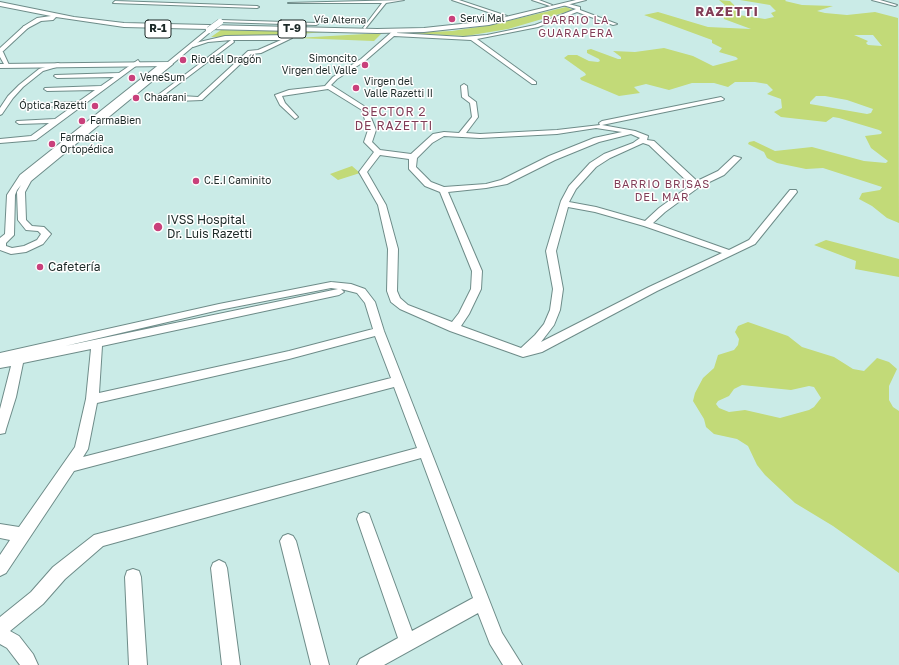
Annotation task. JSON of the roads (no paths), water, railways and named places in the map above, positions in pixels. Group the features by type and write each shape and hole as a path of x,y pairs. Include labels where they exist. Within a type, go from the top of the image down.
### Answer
{"highway":[{"name":"Vía Alterna","path":"0,0 104,20 136,23 365,28 446,25 505,16 572,0"},
{"name":"Vía Alterna","path":"0,4 74,19 115,24 393,32 482,24 583,0"},
{"path":"26,27 37,15 32,11"},
{"name":"T-9","path":"26,27 33,21 43,18 74,19"},
{"name":"T-9","path":"104,20 221,21"},
{"name":"R-1","path":"115,24 127,27 193,32 198,34 198,37"},
{"path":"316,24 365,28"},
{"name":"T-9","path":"288,38 319,34 393,32"}],"main road":[{"name":"R-1","path":"168,63 193,45 221,21"},
{"path":"0,52 26,27"},
{"name":"R-1","path":"168,63 198,37 208,31"},
{"path":"2,65 58,66 136,63"},
{"path":"41,66 168,63"}],"street":[{"path":"120,0 115,2 257,4 255,15 229,17 221,21"},
{"path":"290,4 352,1 386,2 402,0"},
{"path":"454,0 505,16"},
{"path":"460,2 467,0"},
{"path":"534,0 550,5"},
{"path":"874,0 897,4"},
{"path":"365,28 386,2"},
{"path":"565,4 578,8 578,11 615,24"},
{"path":"894,12 893,5 897,4"},
{"path":"329,87 328,85 331,81 363,60 393,32 472,38 487,37 536,26 578,11"},
{"path":"295,19 316,24"},
{"path":"221,21 316,24"},
{"path":"232,41 161,95 162,97 177,99 200,99 250,52 259,52 288,38"},
{"path":"216,39 232,41 288,38"},
{"name":"T-9","path":"193,45 216,39 288,38"},
{"path":"472,38 534,83"},
{"path":"0,52 2,65"},
{"path":"0,142 33,138 136,63"},
{"path":"168,63 28,180 20,192 22,220 29,228 41,229 46,234 40,242 26,248 11,251 2,248 1,242 9,234 11,195 23,177 168,63"},
{"path":"0,101 41,66"},
{"path":"0,113 13,94 41,66"},
{"path":"57,76 121,75"},
{"path":"461,135 475,117 473,102 465,97 464,86"},
{"path":"295,117 282,104 278,97 279,95 289,92 329,87 361,106 367,112 372,130 368,142 378,152 413,157"},
{"path":"47,89 103,88"},
{"path":"633,132 597,140 499,183 443,190 428,184 412,167 413,157 436,136 480,136 557,132 596,126 721,99"},
{"path":"30,105 80,104"},
{"path":"19,122 57,121"},
{"path":"596,126 633,132 644,137 642,141"},
{"path":"523,353 546,329 554,310 558,289 551,251 564,204 572,188 593,165 607,156 642,141 651,143 696,185"},
{"path":"378,152 363,172 382,205 393,249 392,291 395,300 404,307 454,328 523,353 538,349 652,289 752,242 793,192"},
{"path":"647,224 662,210 696,185 721,173 737,158"},
{"path":"443,190 477,271 476,289 464,314 454,328"},
{"path":"564,204 596,210 647,224 730,253"},
{"path":"0,357 219,307 331,285 351,287 361,291 370,302 379,332 496,638 514,665"},
{"path":"0,364 339,292"},
{"path":"92,399 289,355 379,332"},
{"path":"0,568 71,466 81,449 92,399 97,344"},
{"path":"0,429 10,397 18,361"},
{"path":"71,466 398,381"},
{"path":"0,628 37,598 59,573 99,540 425,451"},
{"path":"364,519 408,642"},
{"path":"0,531 23,535"},
{"path":"288,541 320,665"},
{"path":"219,568 231,665"},
{"path":"133,578 138,665"},
{"path":"366,665 482,602"},
{"path":"0,634 13,642 27,660 29,665"}],"place":[{"name":"Servi Mal","path":"452,19"},
{"name":"Rio del Dragón","path":"183,60"},
{"name":"Simoncito Virgen del Valle","path":"365,65"},
{"name":"VeneSum","path":"132,78"},
{"name":"Virgen del Valle Razetti II","path":"356,88"},
{"name":"Chaarani","path":"136,98"},
{"name":"Óptica Razetti","path":"95,106"},
{"name":"FarmaBien","path":"82,121"},
{"name":"Farmacia Ortopédica","path":"52,144"},
{"name":"C.E.I Caminito","path":"196,181"},
{"name":"IVSS Hospital Dr. Luis Razetti","path":"158,227"},
{"name":"Cafetería","path":"40,267"}],"district":[{"name":"RAZETTI","path":"727,12"},
{"name":"BARRIO LA GUARAPERA","path":"576,27"},
{"name":"SECTOR 2 DE RAZETTI","path":"394,119"},
{"name":"BARRIO BRISAS DEL MAR","path":"662,191"}]}
